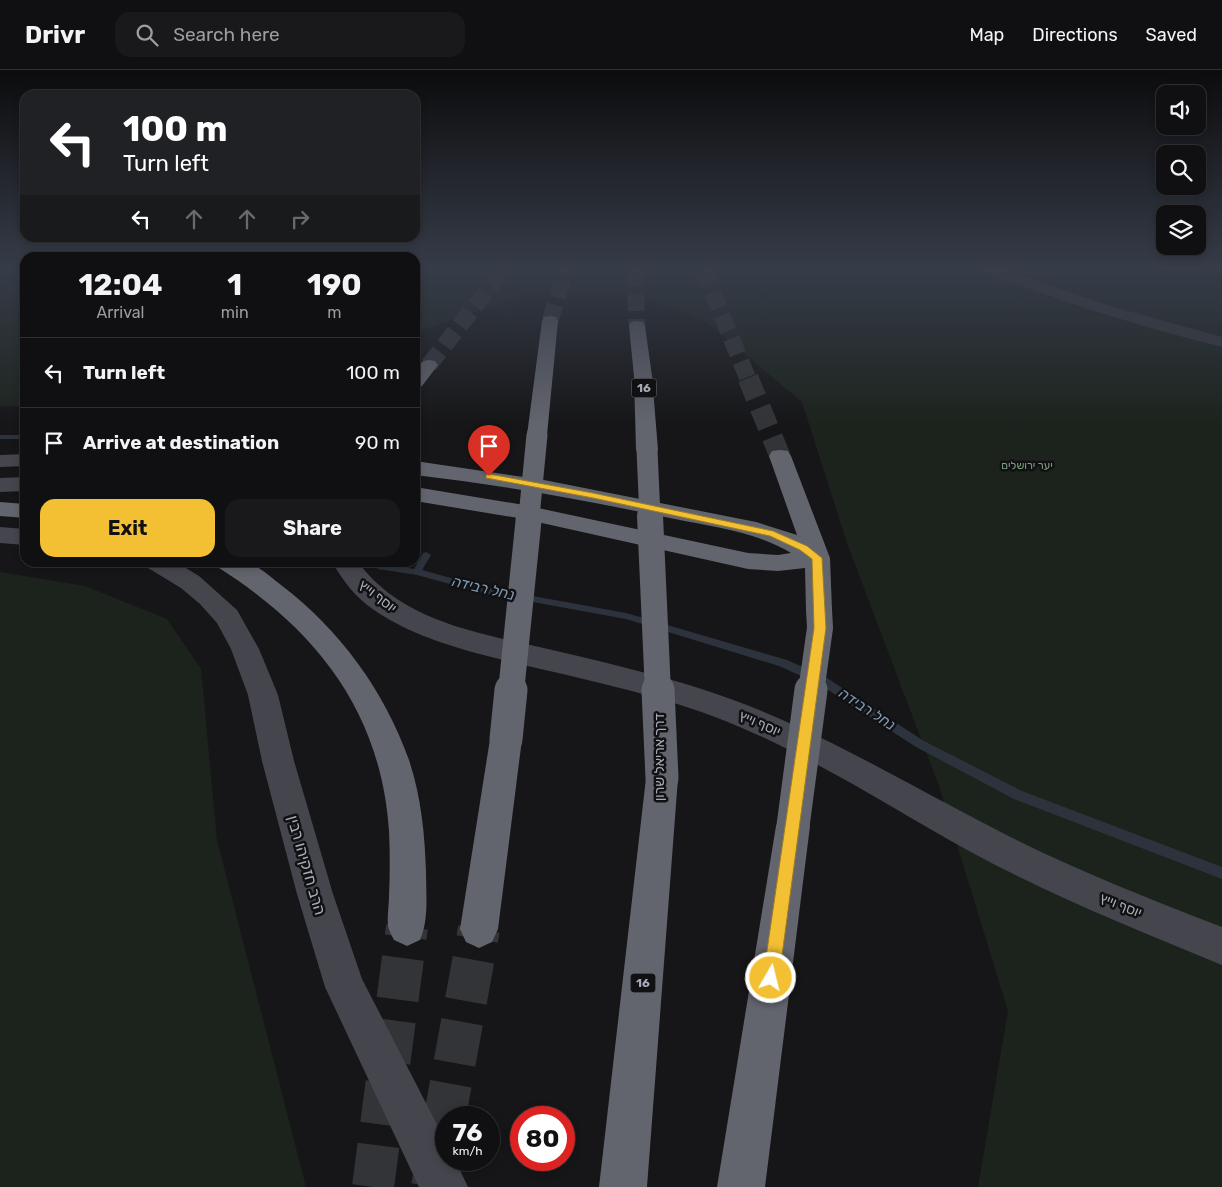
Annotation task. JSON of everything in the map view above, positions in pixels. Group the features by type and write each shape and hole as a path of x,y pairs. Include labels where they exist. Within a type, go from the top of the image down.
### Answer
{"highway":[{"path":"479,929 506,739 550,321"},
{"name":"דרך אריאל שרון","path":"623,1187 662,778 643,376 637,326"},
{"path":"420,376 429,365"},
{"path":"741,1187 820,628 817,558 780,456"},
{"path":"420,469 489,476 756,530 789,541 817,558"},
{"path":"420,495 524,512 748,561 778,564 817,558"},
{"path":"0,509 20,511"},
{"path":"236,567 275,593 312,626 342,662 366,698 387,743 402,797 409,865 407,927"}],"main road":[{"path":"0,460 20,460"},
{"path":"0,485 20,484"},
{"path":"0,535 20,536"},
{"name":"הרב חזקיהו רבין","path":"165,567 190,582 209,598 227,617 245,649 263,695 278,761 315,894 345,987 444,1187"},
{"name":"יוסף וייץ","path":"346,567 365,589 384,605 405,617 466,639 696,698 736,712 838,760 1036,867 1088,892 1222,946"}],"street":[{"path":"1138,321 1222,342"}],"green space":[{"path":"0,321 20,321 20,407 0,406"},
{"name":"יער ירושלים","path":"420,321 449,321 420,331"},
{"name":"יער ירושלים","path":"704,321 1222,321 1222,1187 978,1187 1008,1011 940,789 847,543 802,402"},
{"path":"0,572 85,586 167,619 201,669 217,840 306,1187 0,1187"}],"waterway":[{"name":"נחל רבידה","path":"0,437 20,437"},
{"path":"420,566 426,555"},
{"name":"נחל רבידה","path":"384,567 417,572"},
{"path":"417,572 420,567"},
{"name":"נחל רבידה","path":"417,572 483,590 626,616 783,663 823,681 920,744 1018,795 1222,873"}],"tunnel":[{"path":"429,365 463,321"},
{"path":"637,321 637,326"},
{"path":"724,321 748,379"},
{"path":"748,378 780,456"},
{"path":"373,1187 407,927"},
{"path":"432,1187 479,929"}],"route":[{"path":"489,476 773,534 804,548 817,558 820,628 771,978"}]}
